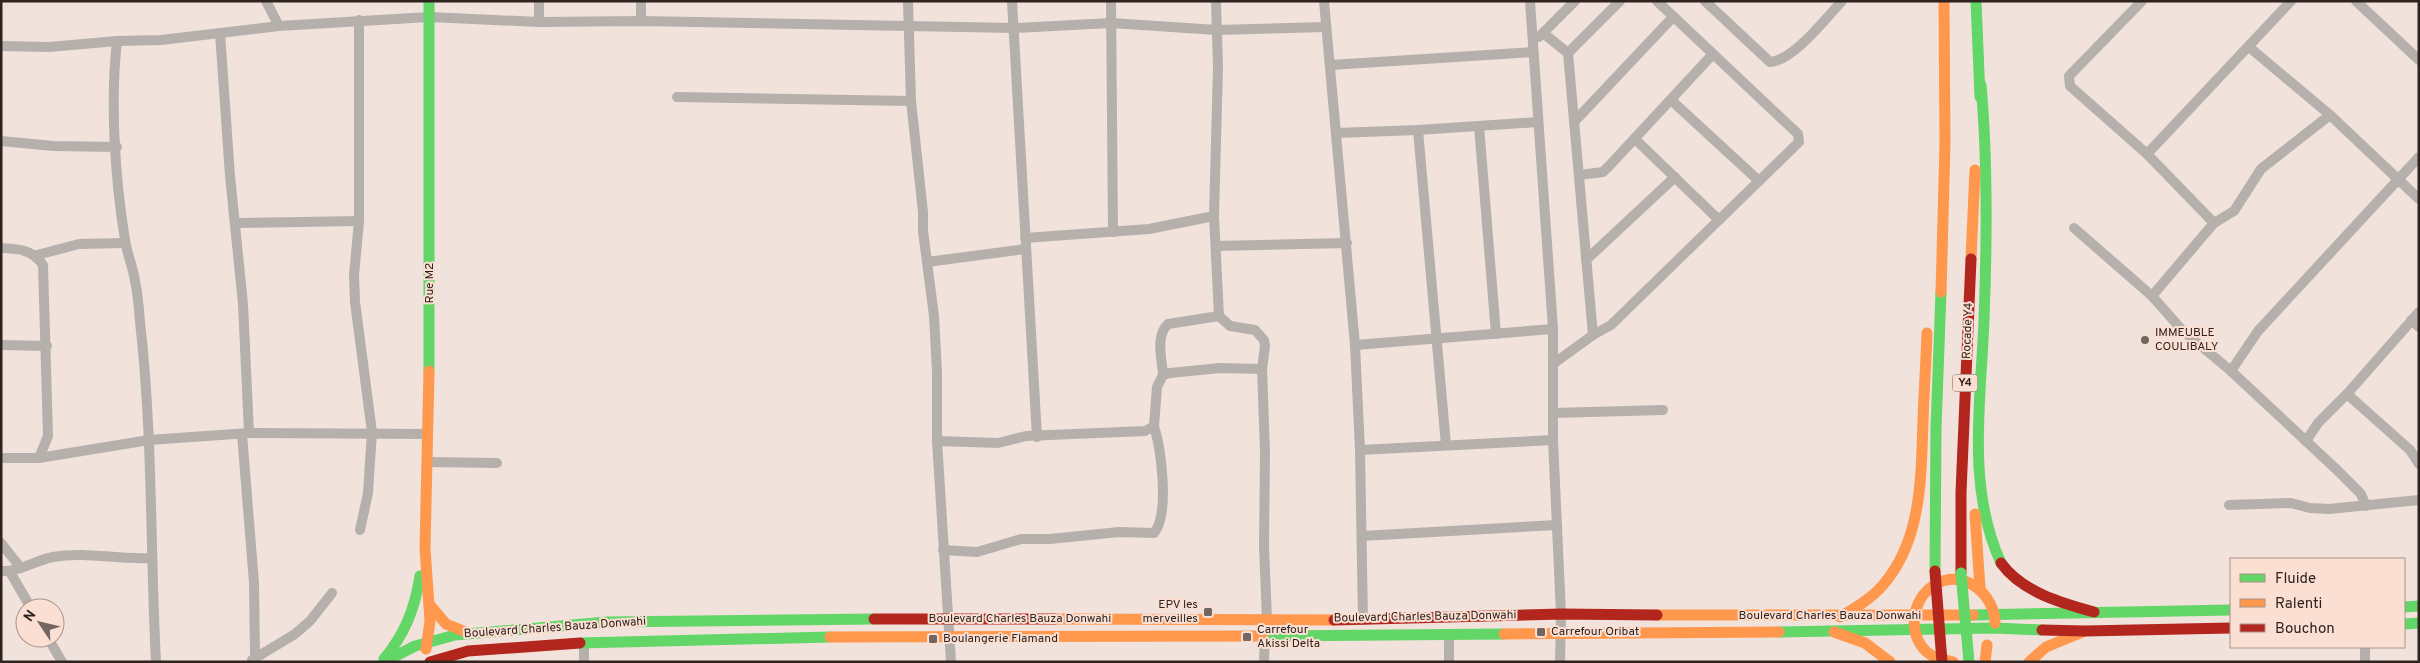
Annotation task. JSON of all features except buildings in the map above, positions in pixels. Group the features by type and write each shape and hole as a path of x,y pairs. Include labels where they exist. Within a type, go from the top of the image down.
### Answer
{"main road":[{"name":"Rue M2","path":"421,644 430,621 425,548 428,462 426,434 430,326 429,1"},
{"name":"Y4","path":"1936,660 1933,496 1943,284 1946,115 1944,1"},
{"name":"Rocade Y4","path":"1969,662 1961,573 1961,482 1974,194 1981,85 1976,1"},
{"path":"1980,588 1975,506 1987,204 1987,142 1981,85"},
{"path":"1929,588 1924,546 1921,479 1931,265 1946,115"},
{"path":"1978,460 1984,515 1991,544 2004,566 2023,583 2045,596 2063,604 2094,612"},
{"path":"1840,617 1871,596 1883,585 1898,564 1909,542 1921,479"},
{"name":"Rue M2","path":"425,548 416,602 410,623 421,644 425,662"},
{"path":"1953,662 1936,660 1918,641 1914,631 1913,616 1921,596 1929,588 1941,582 1954,579 1968,582 1980,588 1987,595 1995,614 1995,628 1987,645 1979,654 1958,662"},
{"path":"430,605 446,624 470,633"},
{"path":"2405,607 2419,606"},
{"name":"Boulevard Charles Bauza Donwahi","path":"383,662 421,644 455,635 607,622 1363,620 1561,614 1840,617 2230,610"},
{"path":"383,662 410,623"},
{"path":"2405,624 2419,623"},
{"name":"Boulevard Charles Bauza Donwahi","path":"430,662 468,651 584,642 756,637 1266,636 1834,632 1995,628 2085,631 2230,628"},
{"path":"2029,662 2046,648 2085,631"},
{"path":"1834,632 1861,639 1877,649 1890,662"},
{"path":"1985,662 1987,645"}],"street":[{"path":"266,1 279,26"},
{"path":"539,1 539,22"},
{"path":"640,20 641,1"},
{"path":"908,1 911,101 937,362 937,441 950,620 951,662"},
{"path":"1012,1 1037,437"},
{"path":"1111,1 1113,232"},
{"path":"1216,1 1214,216 1219,316 1230,326 1255,330 1261,336 1265,346 1262,369 1266,460 1264,548 1267,619"},
{"path":"1324,1 1355,345 1360,450 1363,620"},
{"path":"1530,1 1553,329 1553,440 1561,614 1560,662"},
{"path":"1331,65 1533,48 1544,33 1575,1"},
{"path":"1568,54 1620,1"},
{"path":"1553,364 1593,335 1611,325 1798,142 1798,134 1712,55 1657,1"},
{"path":"1707,2 1770,62 1778,62 1794,51 1842,1"},
{"path":"2142,1 2069,76 2068,81 2070,86 2147,154 2214,223"},
{"path":"2147,154 2291,1"},
{"path":"2356,1 2419,60"},
{"path":"1,46 49,48 117,41 161,40 279,26 429,17 539,22 640,20 1014,28 1111,23 1217,30 1326,27"},
{"path":"1574,122 1673,17"},
{"path":"359,20 359,221 354,275 355,302 372,432 368,493 360,530"},
{"path":"220,33 244,313 245,434 254,583 252,660"},
{"path":"1544,33 1568,54 1593,335"},
{"path":"117,41 113,78 117,147 125,243 135,280 150,440 151,558 156,662"},
{"path":"2249,47 2330,115 2419,199"},
{"path":"1579,175 1603,172 1712,55"},
{"path":"677,96 911,101"},
{"path":"1671,100 1759,181"},
{"path":"2152,296 2214,223 2234,211 2260,169 2330,115"},
{"path":"1336,133 1538,122"},
{"path":"1479,126 1496,334"},
{"path":"1418,130 1446,445"},
{"path":"1635,139 1719,220"},
{"path":"1,141 53,146 117,147"},
{"path":"2231,372 2258,331 2419,157"},
{"path":"1586,260 1675,177"},
{"path":"927,262 1026,244 1149,229 1214,216"},
{"path":"235,222 359,221"},
{"path":"2074,228 2152,296 2182,330 2306,441 2361,494 2366,506"},
{"path":"37,255 79,244 125,243"},
{"path":"1216,246 1347,243"},
{"path":"1,248 27,250 37,255 43,265 47,346 48,436 39,458"},
{"path":"2306,441 2318,422 2415,324 2419,312"},
{"path":"944,550 977,552 1021,539 1050,539 1119,532 1154,533 1160,526 1162,488 1160,444 1154,426 1156,387 1163,375 1160,339 1163,329 1168,324 1219,316"},
{"path":"1355,345 1436,340 1553,329"},
{"path":"1,345 47,346"},
{"path":"1163,375 1179,371 1220,368 1262,369"},
{"path":"2347,394 2410,450 2419,464"},
{"path":"1553,413 1663,410"},
{"path":"937,441 998,443 1026,436 1145,431 1154,426"},
{"path":"1,458 39,458 150,440 245,434 372,432 426,434"},
{"path":"1360,450 1553,440"},
{"path":"428,462 497,463"},
{"path":"2229,505 2291,503 2310,508 2329,509 2419,500"},
{"path":"1362,536 1557,526"},
{"path":"1,543 20,568"},
{"path":"24,598 6,572 52,557 72,555 128,560 151,558"},
{"path":"252,660 295,634 310,621 332,593"},
{"path":"1449,634 1449,662"},
{"path":"1264,662 1266,636"},
{"path":"584,642 584,662"},
{"path":"54,648 62,662"},
{"path":"2365,648 2365,662"}],"traffic: fast":[{"path":"429,1 429,371"},
{"path":"1976,1 1980,97"},
{"path":"1981,85 1986,173 1986,232 1978,443 1979,474 1990,534 2001,563"},
{"path":"1935,571 1936,428 1941,292"},
{"path":"1961,573 1969,662"},
{"path":"384,659 398,640 408,620 420,576"},
{"path":"2405,607 2419,606"},
{"path":"1973,615 2230,610"},
{"path":"384,662 415,646 455,635 607,622 874,619"},
{"path":"2405,624 2419,623"},
{"path":"1779,632 1995,628 2042,630"},
{"path":"1262,636 1504,634"},
{"path":"580,643 830,637"}],"traffic: slow":[{"path":"1941,292 1945,144 1944,1"},
{"path":"1971,259 1975,170"},
{"path":"1840,617 1868,599 1883,585 1896,567 1912,528 1920,486 1927,333"},
{"path":"426,649 430,621 425,548 429,371"},
{"path":"1975,514 1980,588"},
{"path":"1953,662 1931,655 1923,648 1918,639 1914,619 1916,608 1927,590 1947,580 1957,579 1967,582 1984,594 1994,613 1995,623"},
{"path":"430,605 446,624 466,632"},
{"path":"1657,615 1973,615"},
{"path":"1054,619 1334,620"},
{"path":"2029,662 2046,647 2085,631"},
{"path":"1504,634 1779,632"},
{"path":"1834,632 1865,643 1890,662"},
{"path":"830,637 1262,636"},
{"path":"1985,662 1987,645"}],"traffic: jam":[{"path":"1961,573 1961,492 1971,259"},
{"path":"2001,563 2020,582 2031,589 2068,605 2094,612"},
{"path":"1935,571 1942,662"},
{"path":"1334,620 1561,614 1657,615"},
{"path":"874,619 1054,619"},
{"path":"2042,630 2230,628"},
{"path":"430,662 468,651 580,643"}],"place":[{"name":"IMMEUBLE COULIBALY","path":"2145,340"},
{"name":"EPV les merveilles","path":"1208,612"},
{"name":"Carrefour Oribat","path":"1541,632"},
{"name":"Carrefour Akissi Delta","path":"1247,637"},
{"name":"Boulangerie Flamand","path":"933,639"}]}
